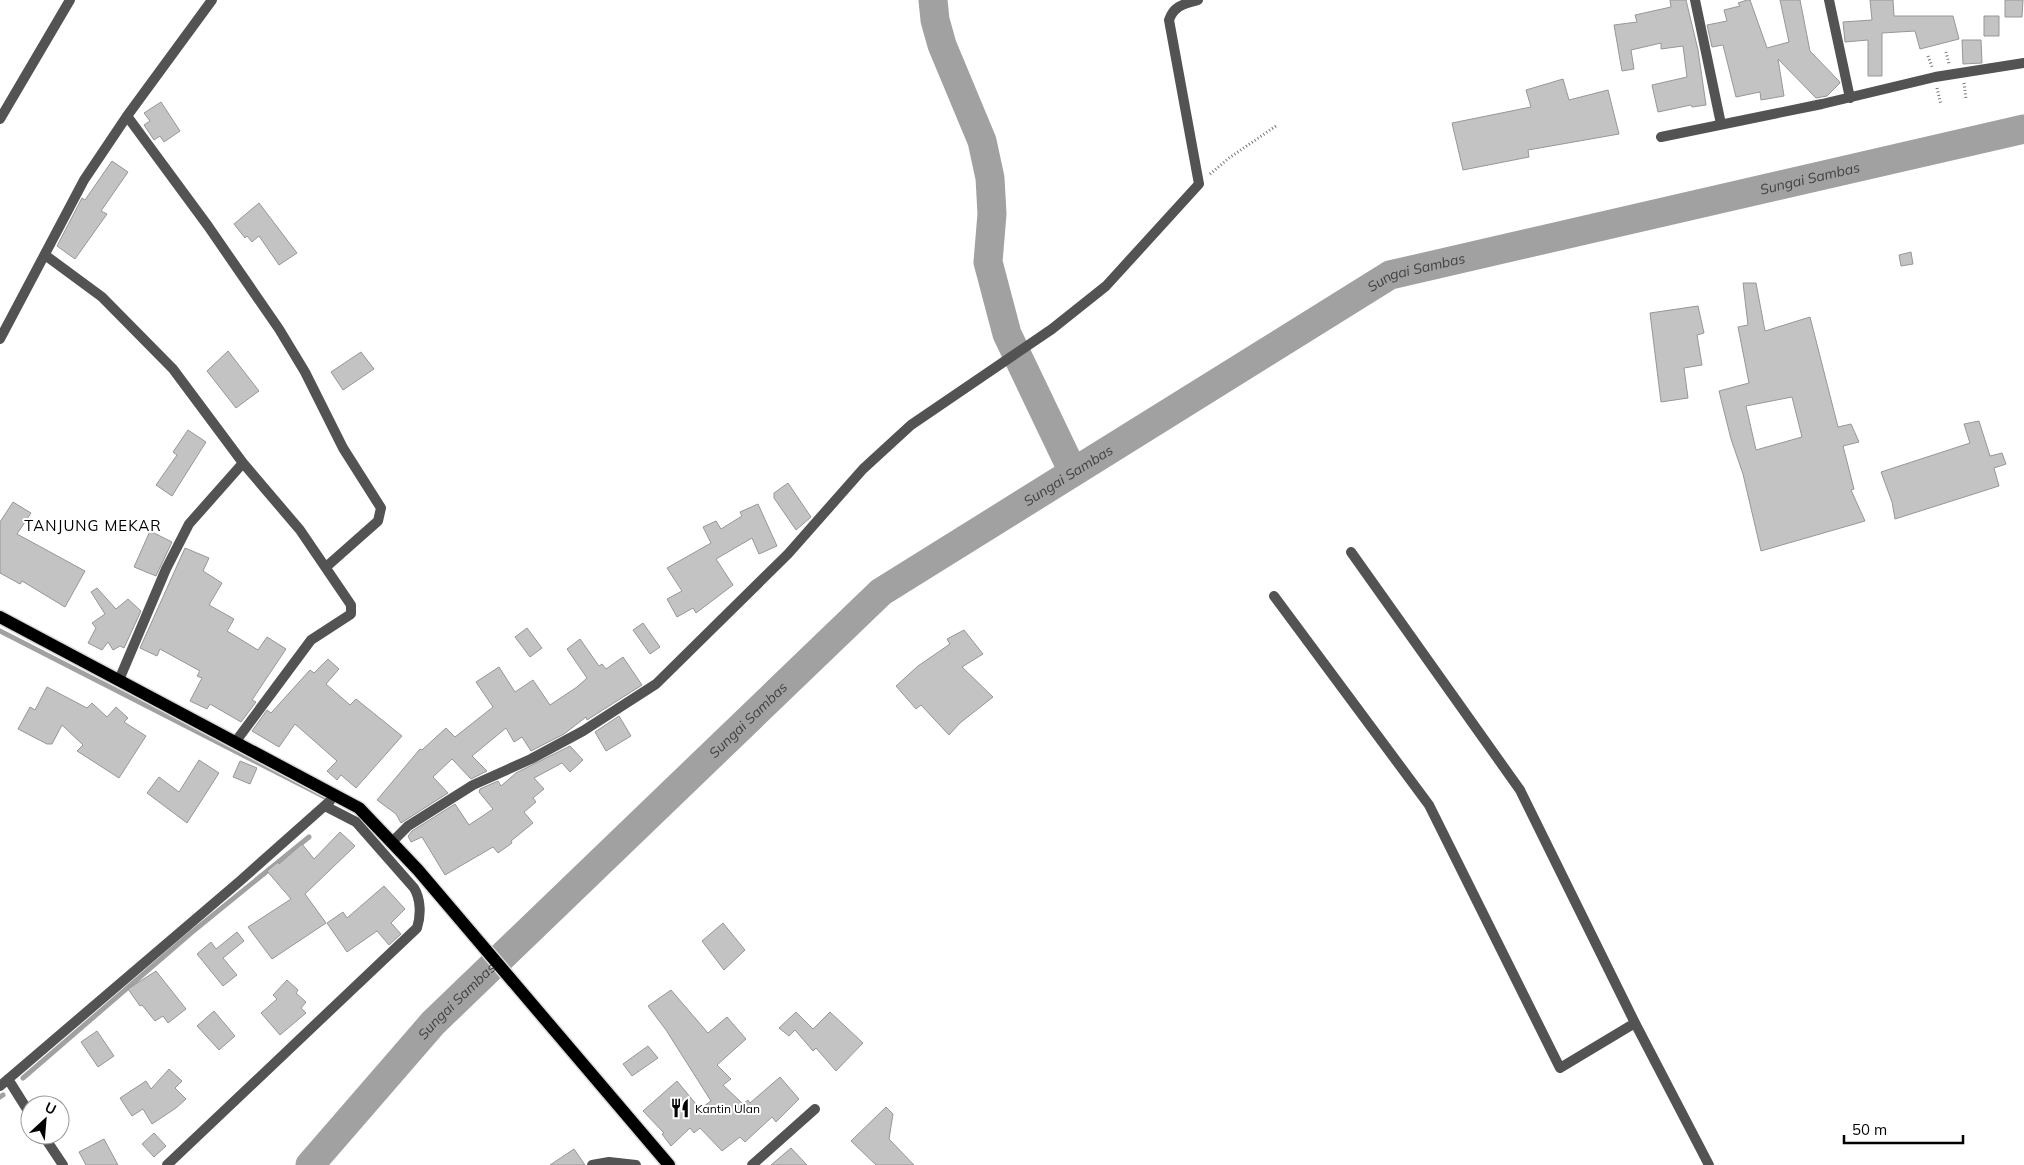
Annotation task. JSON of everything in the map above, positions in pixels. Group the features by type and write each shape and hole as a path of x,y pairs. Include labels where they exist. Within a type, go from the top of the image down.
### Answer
{"main road":[{"path":"0,617 359,808 418,870 669,1165"}],"street":[{"path":"0,119 70,0"},
{"path":"0,338 80,186 127,116 212,0"},
{"path":"392,842 408,826 473,785 568,740 620,709 656,684 788,554 863,469 911,425 1024,346 1052,329 1106,286 1199,184 1169,20 1172,12 1179,6 1198,0"},
{"path":"1695,0 1721,124"},
{"path":"1829,0 1850,98"},
{"path":"1661,137 1850,98 1935,77 2024,63"},
{"path":"127,116 208,226 279,330 304,372 343,448 381,508 378,521 326,567"},
{"path":"45,255 102,297 124,317 173,369 243,463 300,530 351,605 350,614 311,640 236,742"},
{"path":"119,680 166,569 189,524 243,463"},
{"path":"1351,552 1520,790 1635,1023 1709,1165"},
{"path":"1274,596 1429,805 1560,1068 1635,1023"},
{"path":"20,1102 4,1082 336,796"},
{"path":"167,1165 417,928 420,916 414,888 356,822 325,806"},
{"path":"752,1165 815,1109"},
{"path":"50,1145 63,1165"},
{"path":"592,1165 609,1162 636,1165"}],"path":[{"path":"1199,184 1229,158 1276,126"}],"building":[{"path":"1670,0 1686,0 1698,50 1706,105 1692,107 1691,105 1658,112 1652,85 1687,77 1683,46 1661,49 1661,43 1631,50 1634,69 1622,71 1614,25 1637,22 1635,15 1671,7"},
{"path":"1750,0 1767,48 1789,42 1780,0 1800,0 1810,51 1840,83 1827,96 1816,98 1778,59 1784,96 1761,100 1760,92 1736,97 1723,45 1712,47 1707,25 1727,21 1724,10 1740,6 1738,3"},
{"path":"1870,0 1893,0 1894,16 1953,16 1959,39 1920,49 1915,31 1882,33 1882,76 1868,76 1868,40 1845,42 1843,22 1872,20"},
{"path":"2005,0 2023,0 2022,17 2005,17"},
{"path":"1984,16 1999,16 1999,36 1984,36"},
{"path":"1962,40 1981,40 1982,63 1963,64"},
{"path":"1563,79 1569,100 1608,90 1619,134 1528,150 1529,157 1463,170 1452,123 1531,107 1526,90"},
{"path":"161,102 180,131 164,142 160,136 154,140 144,125 150,121 144,113"},
{"path":"112,161 128,172 101,211 107,214 75,259 57,246 82,198 85,200"},
{"path":"259,203 297,253 279,265 259,236 252,242 247,236 245,238 234,224"},
{"path":"1911,252 1913,264 1901,266 1899,255"},
{"path":"1743,283 1756,283 1765,331 1810,317 1838,427 1851,424 1859,442 1843,446 1854,489 1851,490 1865,521 1761,551 1743,474 1731,439 1719,391 1749,383 1738,327 1748,325","holes":["1792,397 1802,437 1756,450 1746,406"]},
{"path":"1698,306 1704,333 1697,335 1702,365 1684,368 1688,398 1661,402 1650,313"},
{"path":"228,351 259,391 236,408 207,371"},
{"path":"361,352 374,369 343,390 331,372"},
{"path":"1979,421 1990,456 2002,453 2006,464 1994,468 1999,486 1895,519 1892,502 1881,472 1970,443 1964,424"},
{"path":"188,430 206,442 172,496 156,485 177,455 173,452"},
{"path":"788,483 811,517 796,530 774,498 774,493"},
{"path":"13,502 31,513 17,534 85,571 65,607 22,581 20,584 0,573 0,522"},
{"path":"758,504 777,546 759,554 752,538 716,559 733,585 696,613 693,608 677,617 667,599 682,591 667,568 711,543 703,527 716,521 721,529 742,516 740,512"},
{"path":"150,531 172,542 156,576 134,567"},
{"path":"185,548 209,558 203,571 222,583 209,605 234,619 227,631 258,650 267,637 286,649 252,700 256,702 241,722 210,704 207,709 190,701 202,678 197,676 200,671 160,649 157,656 140,648"},
{"path":"97,588 116,609 128,599 141,611 124,648 120,646 113,650 108,642 102,650 88,643 96,628 92,623 105,614 91,592"},
{"path":"643,623 660,647 650,654 633,630"},
{"path":"527,628 542,648 530,657 515,637"},
{"path":"964,630 983,654 962,667 993,697 960,723 949,735 921,705 916,709 896,686 918,666 950,644 947,639"},
{"path":"580,639 599,666 602,664 606,669 623,657 642,685 587,720 586,717 564,734 531,751 522,737 514,742 506,728 472,756 487,771 471,779 452,759 433,777 448,793 401,823 396,814 377,800 420,749 422,750 446,728 455,737 493,707 476,682 499,667 515,692 533,680 550,705 577,687 587,678 567,649"},
{"path":"328,659 339,669 326,684 350,705 356,699 402,736 356,788 341,775 337,780 327,771 337,761 295,724 279,747 252,731 267,710 271,713 310,670 314,673"},
{"path":"47,687 87,708 92,703 107,717 116,707 128,718 124,722 146,736 119,778 77,751 83,745 62,725 52,744 47,744 18,729 30,707 35,710"},
{"path":"619,716 631,736 606,751 595,732"},
{"path":"570,746 583,760 570,772 562,763 534,778 544,789 533,798 536,802 524,812 533,823 511,841 512,843 498,853 493,847 445,875 422,837 411,842 408,836 412,831 455,804 469,825 493,809 479,792 480,789 498,781 501,786 516,773"},
{"path":"199,760 219,773 187,823 147,793 159,777 179,792"},
{"path":"240,761 257,768 250,784 233,777"},
{"path":"340,832 355,846 305,894 326,923 272,959 248,927 291,899 267,871 278,862 279,864 302,844 314,859"},
{"path":"384,886 405,909 391,923 401,934 389,945 377,931 347,952 327,923 343,912 347,918"},
{"path":"723,923 745,950 724,970 702,941"},
{"path":"237,932 244,941 223,958 237,975 223,986 197,954 211,942 216,949"},
{"path":"156,971 186,1009 168,1023 163,1016 155,1021 142,1005 140,1006 128,989"},
{"path":"287,980 298,990 296,993 306,1002 301,1008 306,1013 280,1035 261,1013 277,999 273,995"},
{"path":"671,990 708,1033 727,1017 746,1039 717,1065 731,1079 723,1085 743,1104 748,1100 750,1103 780,1077 799,1099 776,1122 772,1117 745,1142 740,1137 722,1151 700,1128 694,1133 690,1128 671,1146 662,1134 664,1133 643,1111 677,1081 700,1109 711,1101 666,1030 648,1006"},
{"path":"214,1011 235,1036 219,1050 197,1026"},
{"path":"796,1012 813,1029 830,1012 863,1043 836,1071 816,1048 813,1051 795,1030 789,1036 779,1028"},
{"path":"97,1031 114,1056 98,1067 81,1042"},
{"path":"648,1046 658,1058 632,1076 623,1064"},
{"path":"169,1069 182,1081 175,1088 186,1099 152,1124 143,1109 132,1116 120,1098 146,1081 151,1089"},
{"path":"886,1107 893,1114 889,1139 914,1165 876,1165 851,1141"},
{"path":"154,1133 166,1146 154,1157 142,1144"},
{"path":"104,1139 118,1165 86,1165 79,1152"},
{"path":"791,1148 807,1165 771,1165"},
{"path":"574,1149 585,1165 550,1165"}],"waterway":[{"path":"933,0 935,20 942,45 982,141 990,178 992,214 988,262 1007,334 1073,472"},
{"name":"Sungai Sambas","path":"310,1165 433,1023 881,592 1390,275 2024,129"},
{"path":"0,631 325,797"},
{"path":"23,1078 191,933 309,837"}],"place":[{"name":"Kantin Ulan","path":"680,1108"}],"district":[{"name":"TANJUNG MEKAR","path":"93,525"}]}
